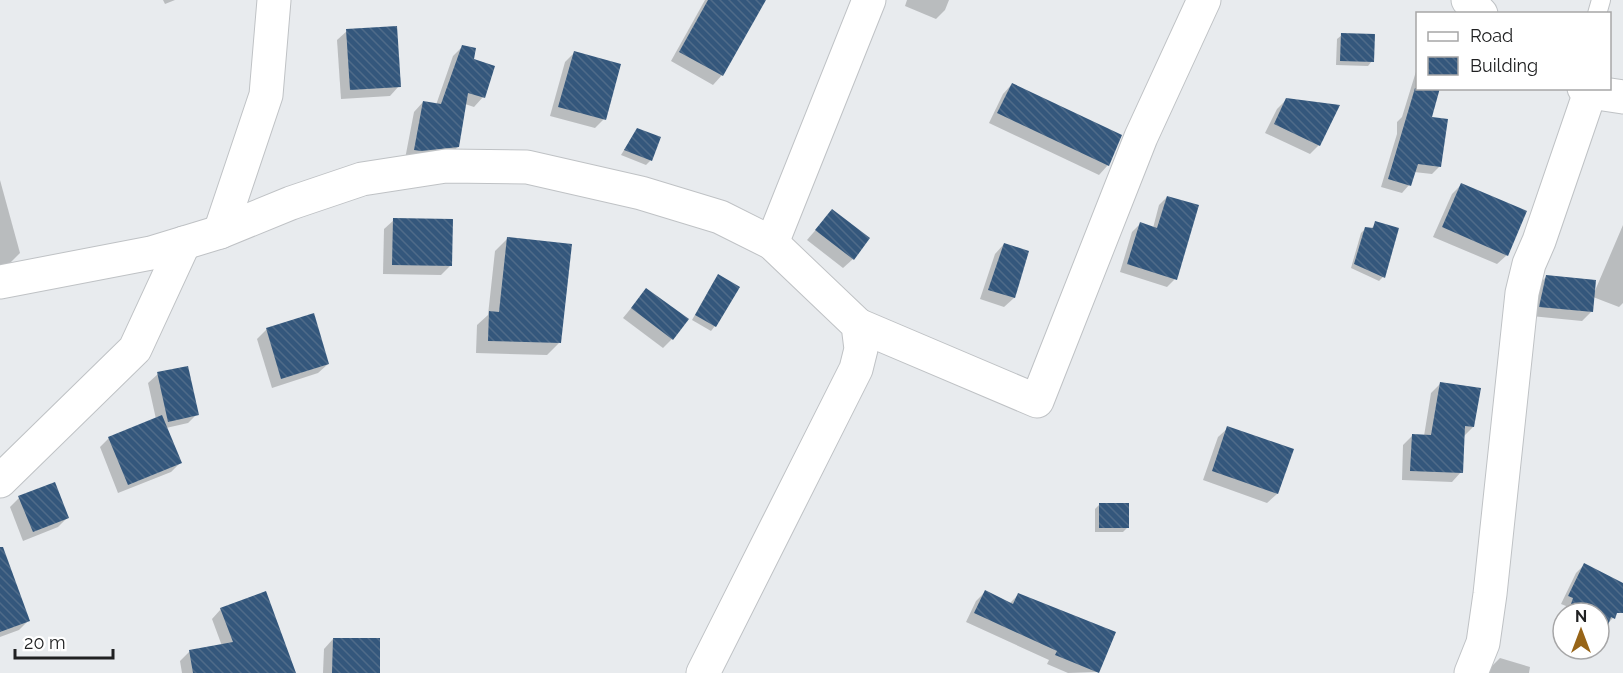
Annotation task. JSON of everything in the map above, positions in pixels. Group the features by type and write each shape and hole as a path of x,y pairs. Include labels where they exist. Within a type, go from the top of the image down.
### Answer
{"street":[{"path":"220,231 266,95 274,0"},
{"path":"772,243 869,0"},
{"path":"0,282 151,253 220,231 362,178 446,166 527,167 641,193 720,217 772,243 858,325 1037,401 1141,137 1204,0"},
{"path":"1468,0 1479,12"},
{"path":"1471,673 1483,643 1490,594 1522,292 1528,264 1539,241 1587,90 1623,97"},
{"path":"0,481 135,349 184,243"},
{"path":"703,673 856,369 861,349 858,325"}],"building":[{"path":"708,0 766,0 723,76 679,52"},
{"path":"397,26 401,87 350,90 346,29"},
{"path":"1341,33 1375,34 1374,62 1340,61"},
{"path":"462,45 476,48 474,59 495,66 485,98 468,93 459,147 414,150 423,101 441,104"},
{"path":"574,51 621,64 606,120 558,107"},
{"path":"1012,83 1122,135 1109,166 997,113"},
{"path":"1415,88 1416,90 1439,90 1432,117 1448,119 1441,167 1418,164 1411,186 1388,179"},
{"path":"1286,98 1340,105 1320,146 1274,124"},
{"path":"637,128 661,137 652,161 624,150"},
{"path":"1461,183 1527,211 1508,256 1442,227"},
{"path":"1167,196 1199,205 1177,280 1127,264 1140,222 1157,228"},
{"path":"832,209 870,238 854,260 815,230"},
{"path":"393,218 453,219 452,266 392,265"},
{"path":"1375,221 1399,228 1385,278 1354,264 1365,227 1373,228"},
{"path":"507,237 572,244 561,343 488,341 489,311 499,312"},
{"path":"1004,243 1029,251 1015,298 988,290"},
{"path":"718,274 740,287 716,327 695,315"},
{"path":"1546,275 1596,280 1593,312 1539,307"},
{"path":"646,288 689,319 673,340 631,308"},
{"path":"314,313 329,364 281,379 266,328"},
{"path":"188,366 199,415 168,422 157,372"},
{"path":"1440,382 1481,388 1474,427 1465,426 1463,473 1410,471 1412,434 1431,435"},
{"path":"162,415 182,463 128,485 108,437"},
{"path":"1227,426 1294,449 1278,494 1212,471"},
{"path":"55,482 69,518 33,532 18,496"},
{"path":"1099,503 1129,503 1129,528 1099,528"},
{"path":"0,547 3,547 30,621 0,632"},
{"path":"1584,563 1623,583 1623,613 1617,613 1615,619 1611,617 1611,601 1572,601 1573,598 1568,596"},
{"path":"985,590 1013,604 1018,593 1116,632 1099,673 1055,655 1057,651 974,613"},
{"path":"266,591 296,673 193,673 189,650 233,642 220,608"},
{"path":"333,638 380,638 380,673 332,673"}]}
